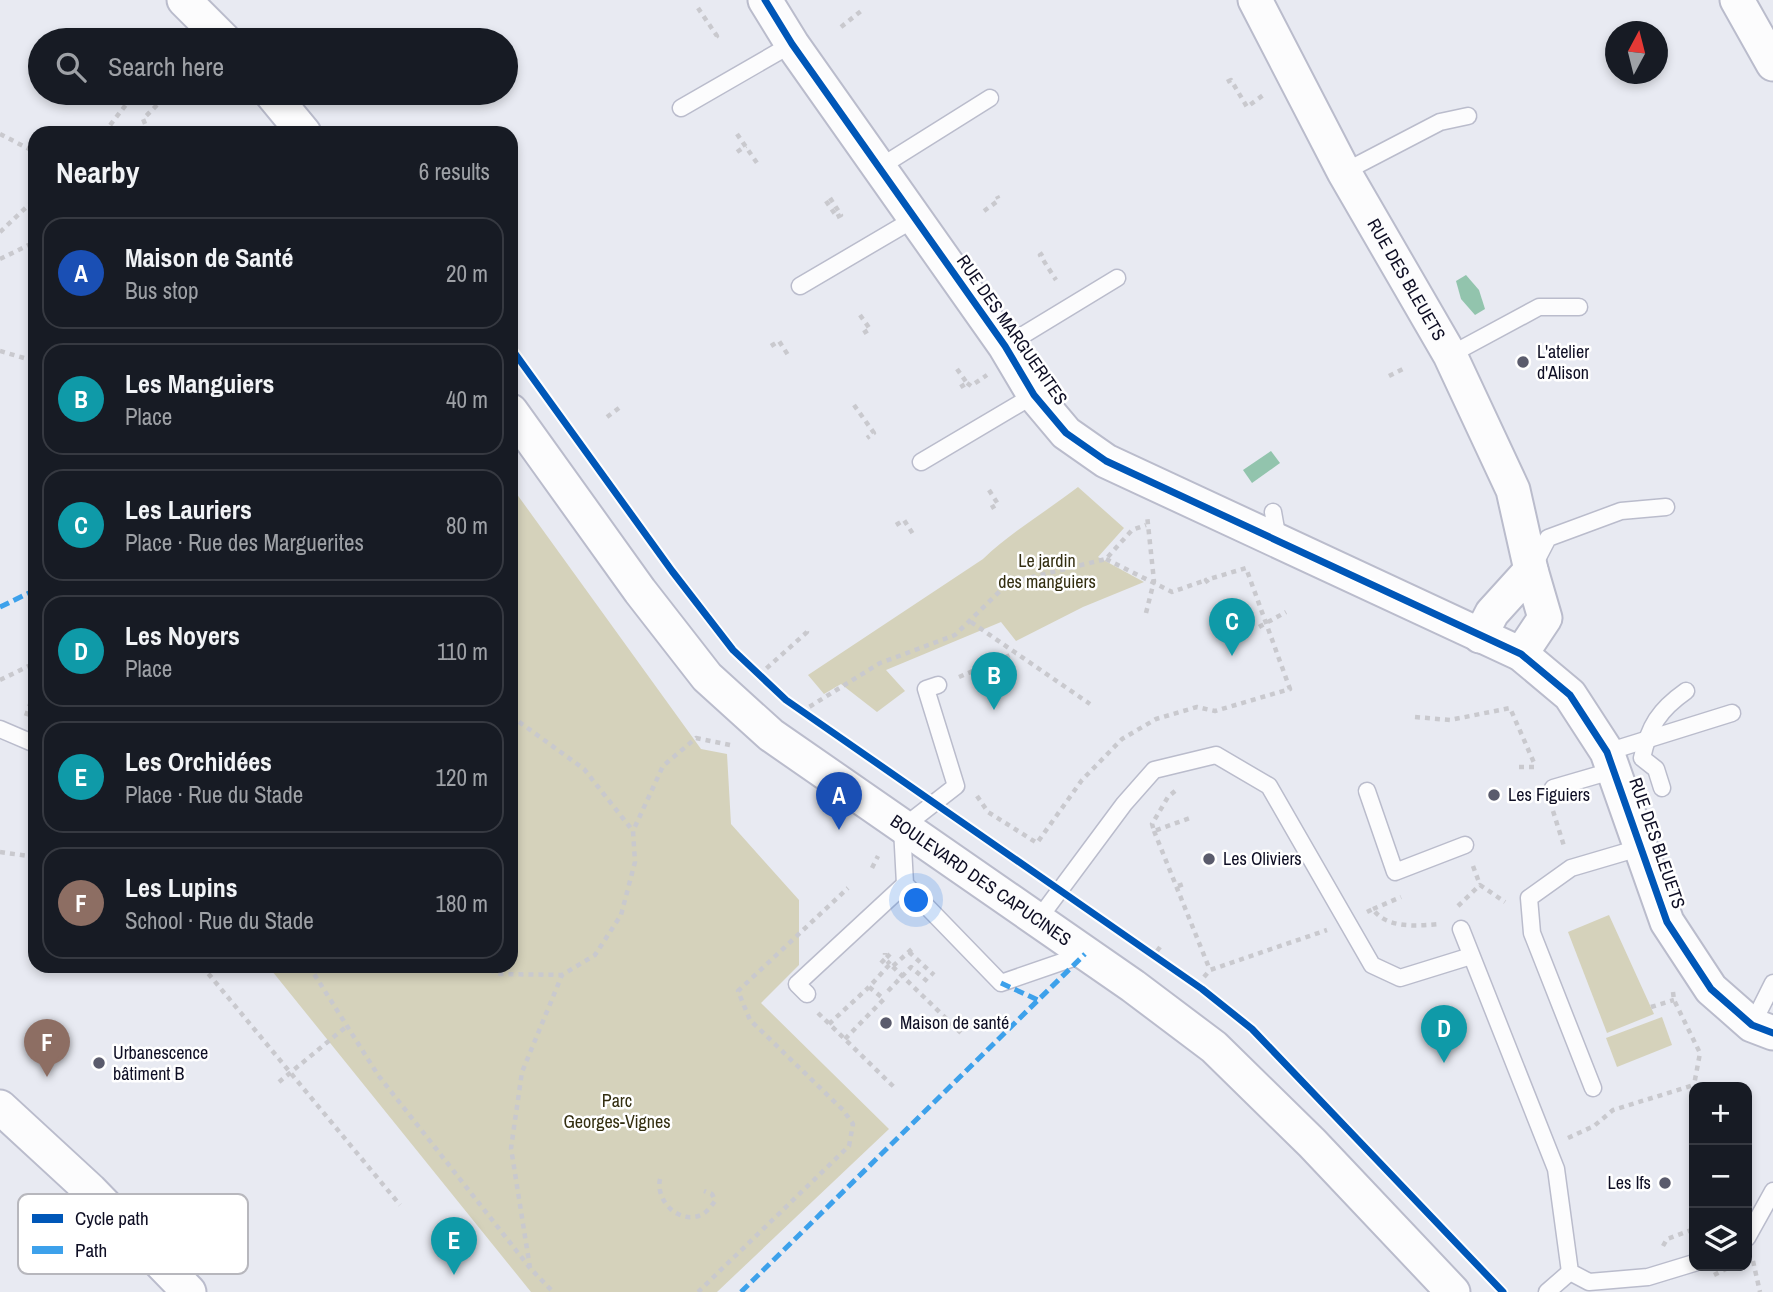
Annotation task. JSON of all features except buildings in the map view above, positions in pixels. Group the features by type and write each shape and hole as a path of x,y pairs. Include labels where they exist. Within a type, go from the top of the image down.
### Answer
{"street":[{"path":"184,0 212,28"},
{"name":"RUE DES MARGUERITES","path":"765,0 792,44 915,219 997,360 1034,395 1066,433 1106,461 1153,484 1276,527 1480,636 1521,654"},
{"name":"RUE DES BLEUETS","path":"1255,0 1344,172 1450,355 1513,490 1545,618 1521,654 1570,695 1611,761 1639,848 1667,922 1711,989 1762,1029"},
{"path":"1737,0 1773,64"},
{"path":"281,105 298,126"},
{"name":"BOULEVARD DES CAPUCINES","path":"518,421 640,591 707,677 771,735 1214,1046 1312,1143 1453,1292"},
{"path":"1480,636 1492,613 1531,570"},
{"path":"0,1107 94,1194"},
{"path":"172,1274 189,1292"}],"lane":[{"path":"681,108 792,44"},
{"path":"880,167 990,98"},
{"path":"1344,172 1440,122 1468,116"},
{"path":"800,286 915,219"},
{"path":"997,360 1117,278"},
{"path":"1450,355 1539,307 1579,307"},
{"path":"921,462 1034,395"},
{"path":"1531,570 1548,538 1621,511 1666,507"},
{"path":"938,685 926,689 956,786 902,828 905,884 1001,983 1085,954"},
{"path":"1662,788 1656,769 1642,758 1646,742 1663,707 1686,691"},
{"path":"1551,793 1646,742 1732,713"},
{"path":"0,729 28,741"},
{"path":"1037,921 1124,804 1154,770 1216,755 1269,786 1372,965 1400,978 1471,956"},
{"path":"1367,791 1395,872 1465,845"},
{"path":"1593,1088 1532,933 1529,898 1571,868 1639,848"},
{"path":"810,1002 797,984 905,884"},
{"path":"1461,929 1556,1169 1570,1272 1586,1287 1648,1277 1689,1265"},
{"path":"1762,1029 1773,983"},
{"path":"1752,1229 1773,1191"},
{"path":"1547,1292 1570,1272"}],"path":[{"path":"698,8 717,36 713,40"},
{"path":"841,27 861,11"},
{"path":"1227,82 1231,80 1247,107 1273,87"},
{"path":"109,126 126,105"},
{"path":"146,126 143,118 157,105"},
{"path":"0,134 28,148"},
{"path":"737,134 757,163"},
{"path":"737,152 746,146"},
{"path":"984,211 999,200 997,196"},
{"path":"828,199 841,215 837,217"},
{"path":"0,232 28,206"},
{"path":"0,259 28,245"},
{"path":"1043,253 1040,255 1056,280"},
{"path":"860,315 870,329 865,333"},
{"path":"771,346 779,341 788,355"},
{"path":"0,351 28,359"},
{"path":"957,369 971,386 997,360"},
{"path":"1389,376 1405,368"},
{"path":"959,388 967,383"},
{"path":"607,417 623,405"},
{"path":"854,405 874,433 867,438"},
{"path":"1146,613 1154,582 1146,525 1153,484"},
{"path":"989,490 998,504 991,508"},
{"path":"896,525 904,520 913,534"},
{"path":"801,712 880,663 943,640 971,622 1000,591 1020,580 1106,559 1132,530 1146,525"},
{"path":"972,788 988,812 1037,843 1082,780 1122,740 1156,719 1197,707 1215,710 1290,689 1246,568 1172,592 1106,559"},
{"path":"1259,626 1286,612"},
{"path":"971,622 1090,704"},
{"path":"759,675 807,632 806,628"},
{"path":"975,671 1015,653"},
{"path":"0,680 28,666"},
{"path":"750,666 768,683"},
{"path":"794,706 812,720"},
{"path":"1415,717 1450,720 1510,708 1535,765"},
{"path":"518,721 584,769 633,831"},
{"path":"498,973 562,975 596,955 621,915 635,862 633,831 663,766 696,738 730,746"},
{"path":"1178,788 1168,797 1152,824 1210,970"},
{"path":"1551,793 1571,868"},
{"path":"1154,831 1190,818 1191,821"},
{"path":"0,852 28,856"},
{"path":"872,868 879,853"},
{"path":"1178,886 1187,883"},
{"path":"698,1292 849,1146 853,1124 843,1110 750,1020 738,991 848,888"},
{"path":"1373,909 1408,895"},
{"path":"1151,958 1160,947"},
{"path":"1143,948 1151,958 1163,962"},
{"path":"833,1030 869,987 911,950 934,975"},
{"path":"885,957 961,1033"},
{"path":"888,991 911,967 928,982"},
{"path":"208,973 401,1205"},
{"path":"313,973 378,1075 530,1268 553,1292"},
{"path":"530,1268 511,1148 522,1072 562,975"},
{"path":"1673,984 1674,1000 1700,1053 1696,1082"},
{"path":"845,1039 884,999 869,987"},
{"path":"1651,1007 1674,1000"},
{"path":"810,1002 833,1030 845,1039 849,1046 859,1050 895,1087"},
{"path":"279,1082 347,1026"},
{"path":"1546,1145 1594,1126 1613,1110 1689,1088"},
{"path":"660,1179 660,1196 667,1207 690,1217 704,1214 715,1201 712,1194 704,1191"},
{"path":"1752,1254 1760,1292"}],"green space":[{"name":"Le jardin des manguiers","path":"1078,487 1124,528 1098,557 1144,582 1083,607 1016,641 1001,622 886,670 905,691 877,712 841,684 824,694 808,675 983,559"},
{"name":"Parc Georges-Vignes","path":"518,496 701,749 727,754 731,824 799,900 799,965 761,1003 889,1129 717,1292 531,1292 274,973 518,973"},
{"path":"1609,915 1654,1014 1607,1033 1568,932"},
{"path":"1662,1017 1672,1045 1617,1067 1606,1038"}],"shaded area":[{"path":"1466,275 1479,290 1485,309 1475,315 1461,299 1456,281"},
{"path":"1271,451 1280,463 1252,483 1243,470"}],"marked path":[{"path":"0,607 28,593"},
{"path":"741,1292 1085,954"},
{"path":"1001,983 1040,1001"}],"cycle path":[{"path":"765,0 792,44 1005,346 1034,395 1066,433 1106,461 1521,654 1570,695 1607,752 1667,922 1711,989 1752,1025 1773,1033"},
{"path":"518,358 672,571 733,650 786,700 1202,989 1252,1029 1503,1292"}],"place":[{"name":"L'atelier d'Alison","path":"1523,362"},
{"name":"Les Lauriers","path":"1232,656"},
{"name":"Les Manguiers","path":"994,710"},
{"name":"Les Figuiers","path":"1494,795"},
{"name":"Maison de Santé","path":"839,830"},
{"name":"Les Oliviers","path":"1209,859"},
{"name":"Maison de santé","path":"886,1023"},
{"name":"Urbanescence bâtiment B","path":"99,1063"},
{"name":"Les Noyers","path":"1444,1063"},
{"name":"Les Lupins","path":"47,1077"},
{"name":"Les Ifs","path":"1665,1183"},
{"name":"Les Orchidées","path":"454,1275"}]}
